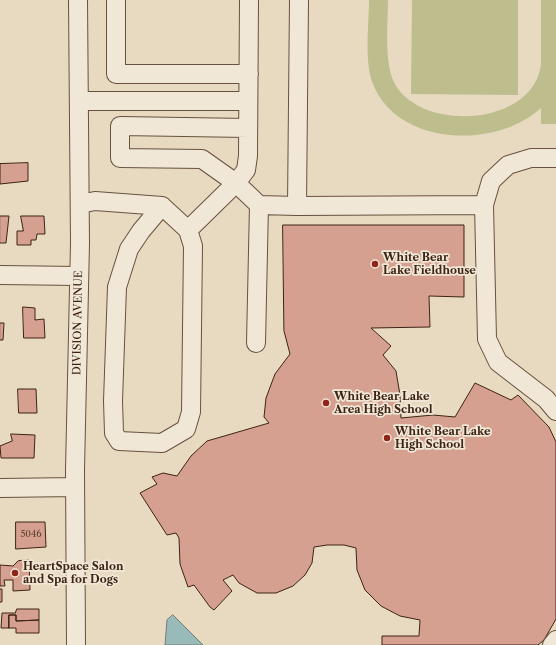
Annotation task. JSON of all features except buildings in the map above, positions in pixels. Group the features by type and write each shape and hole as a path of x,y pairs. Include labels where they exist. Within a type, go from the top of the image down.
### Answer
{"street":[{"name":"DIVISION AVENUE","path":"76,645 75,487 80,204 78,0"},
{"path":"116,0 116,74 249,74"},
{"path":"188,230 236,183 246,170 248,156 249,0"},
{"path":"297,206 299,0"},
{"path":"79,101 248,101"},
{"path":"248,128 120,126 120,158 202,159 236,183 259,206 484,205"},
{"path":"556,158 531,158 508,164 491,181 484,205 487,339 498,362 546,399 556,411"},
{"path":"80,204 95,201 162,206 188,230 193,246 191,412 186,429 162,443 119,441 114,433 113,401 117,287 129,249 141,231 162,206"},
{"path":"256,343 259,206"},
{"path":"0,275 79,276"},
{"path":"0,488 75,487"},
{"path":"552,645 556,640"}],"green space":[{"path":"369,0 388,0 387,42 389,64 394,82 407,98 427,110 450,115 474,116 498,111 519,101 534,85 541,64 541,0 556,0 556,124 541,124 541,108 522,121 500,130 475,135 450,135 426,130 404,120 386,105 373,84 370,75 368,54"},
{"path":"412,0 518,0 518,95 411,94"}],"water":[{"path":"173,615 203,645 165,645 167,620"}],"place":[{"name":"White Bear Lake Fieldhouse","path":"375,264"},
{"name":"White Bear Lake Area High School","path":"326,403"},
{"name":"White Bear Lake High School","path":"387,438"},
{"name":"HeartSpace Salon and Spa for Dogs","path":"15,573"}]}
